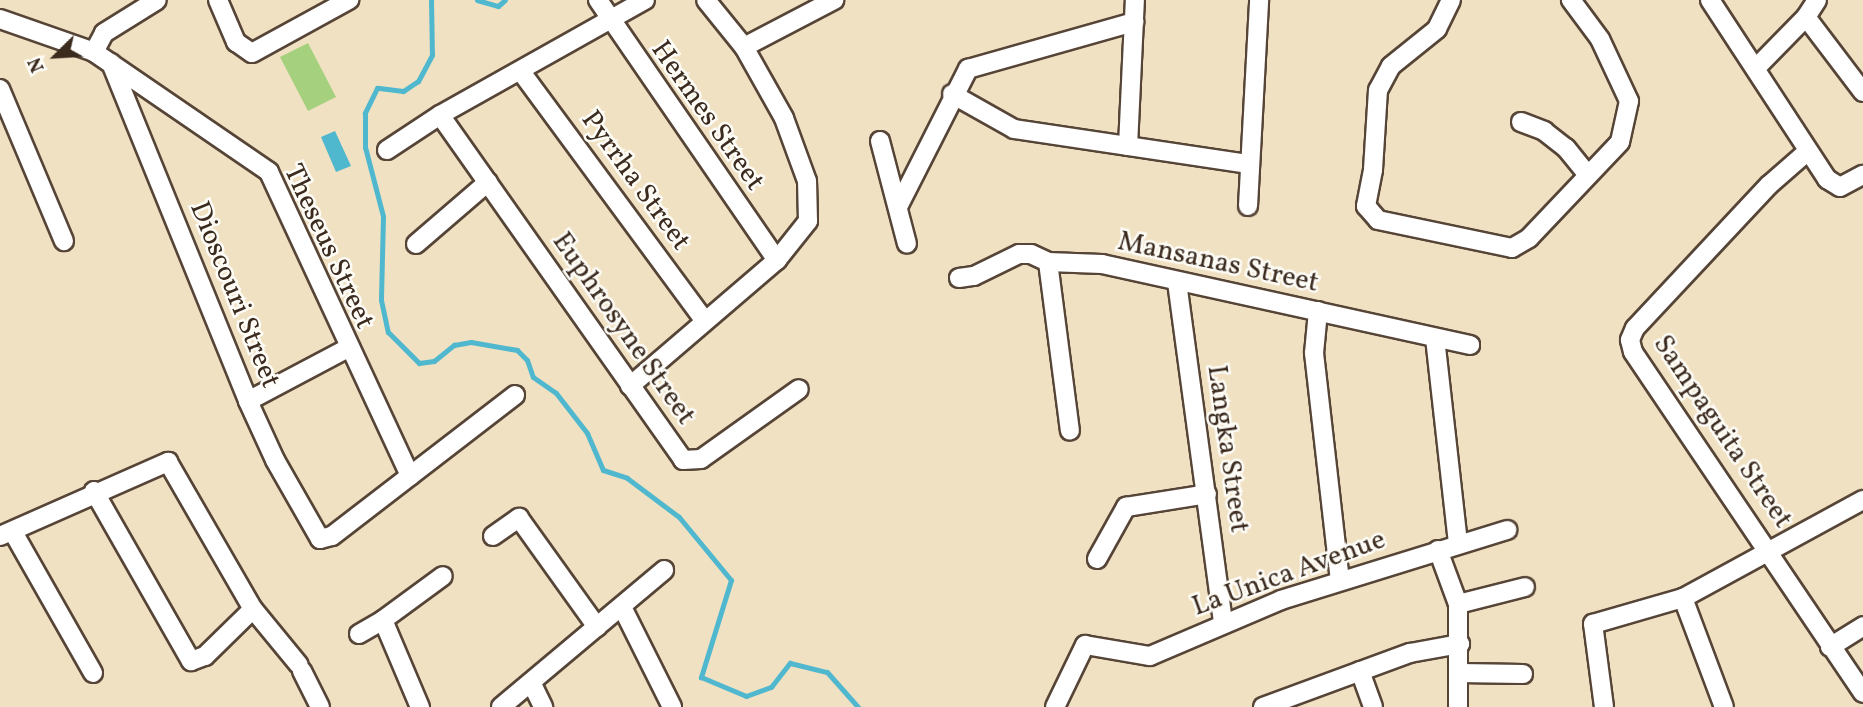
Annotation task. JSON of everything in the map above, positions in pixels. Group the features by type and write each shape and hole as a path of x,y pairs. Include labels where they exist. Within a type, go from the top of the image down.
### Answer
{"street":[{"path":"94,52 104,33 157,0"},
{"path":"218,0 236,42 251,53 349,0"},
{"name":"Hermes Street","path":"598,0 610,23 777,260"},
{"path":"387,150 440,115 610,23 645,0"},
{"path":"630,386 777,260 808,221 807,181 797,152 744,47 706,0"},
{"path":"744,47 834,0"},
{"path":"1128,146 1135,0"},
{"path":"1248,206 1248,164 1259,0"},
{"path":"1451,0 1437,29 1391,66 1378,90 1373,170 1366,206 1378,220 1512,248 1529,238 1620,142 1629,101 1600,39 1571,0"},
{"path":"1710,0 1827,179 1840,187 1863,175"},
{"path":"1756,68 1806,17 1817,0"},
{"path":"1806,17 1863,92"},
{"name":"Theseus Street","path":"0,19 94,52 269,172 348,348 410,476"},
{"path":"899,205 951,94 968,69 1134,22"},
{"name":"Dioscouri Street","path":"111,63 248,401 275,460 322,540 410,476"},
{"name":"Pyrrha Street","path":"522,72 705,321"},
{"path":"0,89 64,241"},
{"path":"951,94 1014,129 1248,164"},
{"name":"Euphrosyne Street","path":"440,115 683,460 692,462 799,389"},
{"path":"1521,122 1544,131 1566,148 1587,174"},
{"path":"880,141 899,205 907,244"},
{"name":"Sampaguita Street","path":"1808,151 1769,185 1635,328 1630,340 1633,352 1863,693"},
{"path":"416,244 488,182"},
{"name":"Mansanas Street","path":"959,278 974,276 1018,254 1048,262 1102,264 1470,345"},
{"path":"1048,262 1070,431"},
{"name":"Langka Street","path":"1177,282 1223,624"},
{"path":"1318,311 1314,353 1340,580"},
{"path":"1435,338 1458,544"},
{"path":"248,401 348,348"},
{"path":"410,476 515,395"},
{"path":"93,673 7,534 94,491 169,463 253,609 300,668 320,707"},
{"path":"94,491 191,662 205,656 253,609"},
{"path":"1097,559 1126,507 1207,494"},
{"path":"1604,707 1593,624 1683,598 1863,500"},
{"path":"493,536 519,518 597,627"},
{"name":"La Unica Avenue","path":"1055,707 1082,648 1089,643 1150,656 1223,624 1340,580 1507,530"},
{"path":"1438,550 1458,604 1458,707"},
{"path":"501,707 664,570"},
{"path":"359,634 383,620 443,576"},
{"path":"1458,604 1525,587"},
{"path":"1683,598 1724,707"},
{"path":"622,607 672,707"},
{"path":"383,620 420,707"},
{"path":"1830,647 1863,626"},
{"path":"1272,706 1410,653 1460,644"},
{"path":"1360,671 1373,707"},
{"path":"1459,673 1524,674"},
{"path":"531,682 543,707"}],"green space":[{"path":"308,43 336,97 308,111 280,57"}],"water":[{"path":"335,131 351,166 336,172 321,137"}],"waterway":[{"path":"431,0 432,55 418,81 403,91 377,88 365,113 365,147 383,216 381,300 388,332 419,363 434,361 454,345 471,342 517,350 527,360 533,377 556,393 587,433 603,470 627,478 679,517 731,580 701,677 746,696 771,687 790,663 827,672 858,707"},
{"path":"477,0 498,6 505,0"}]}
